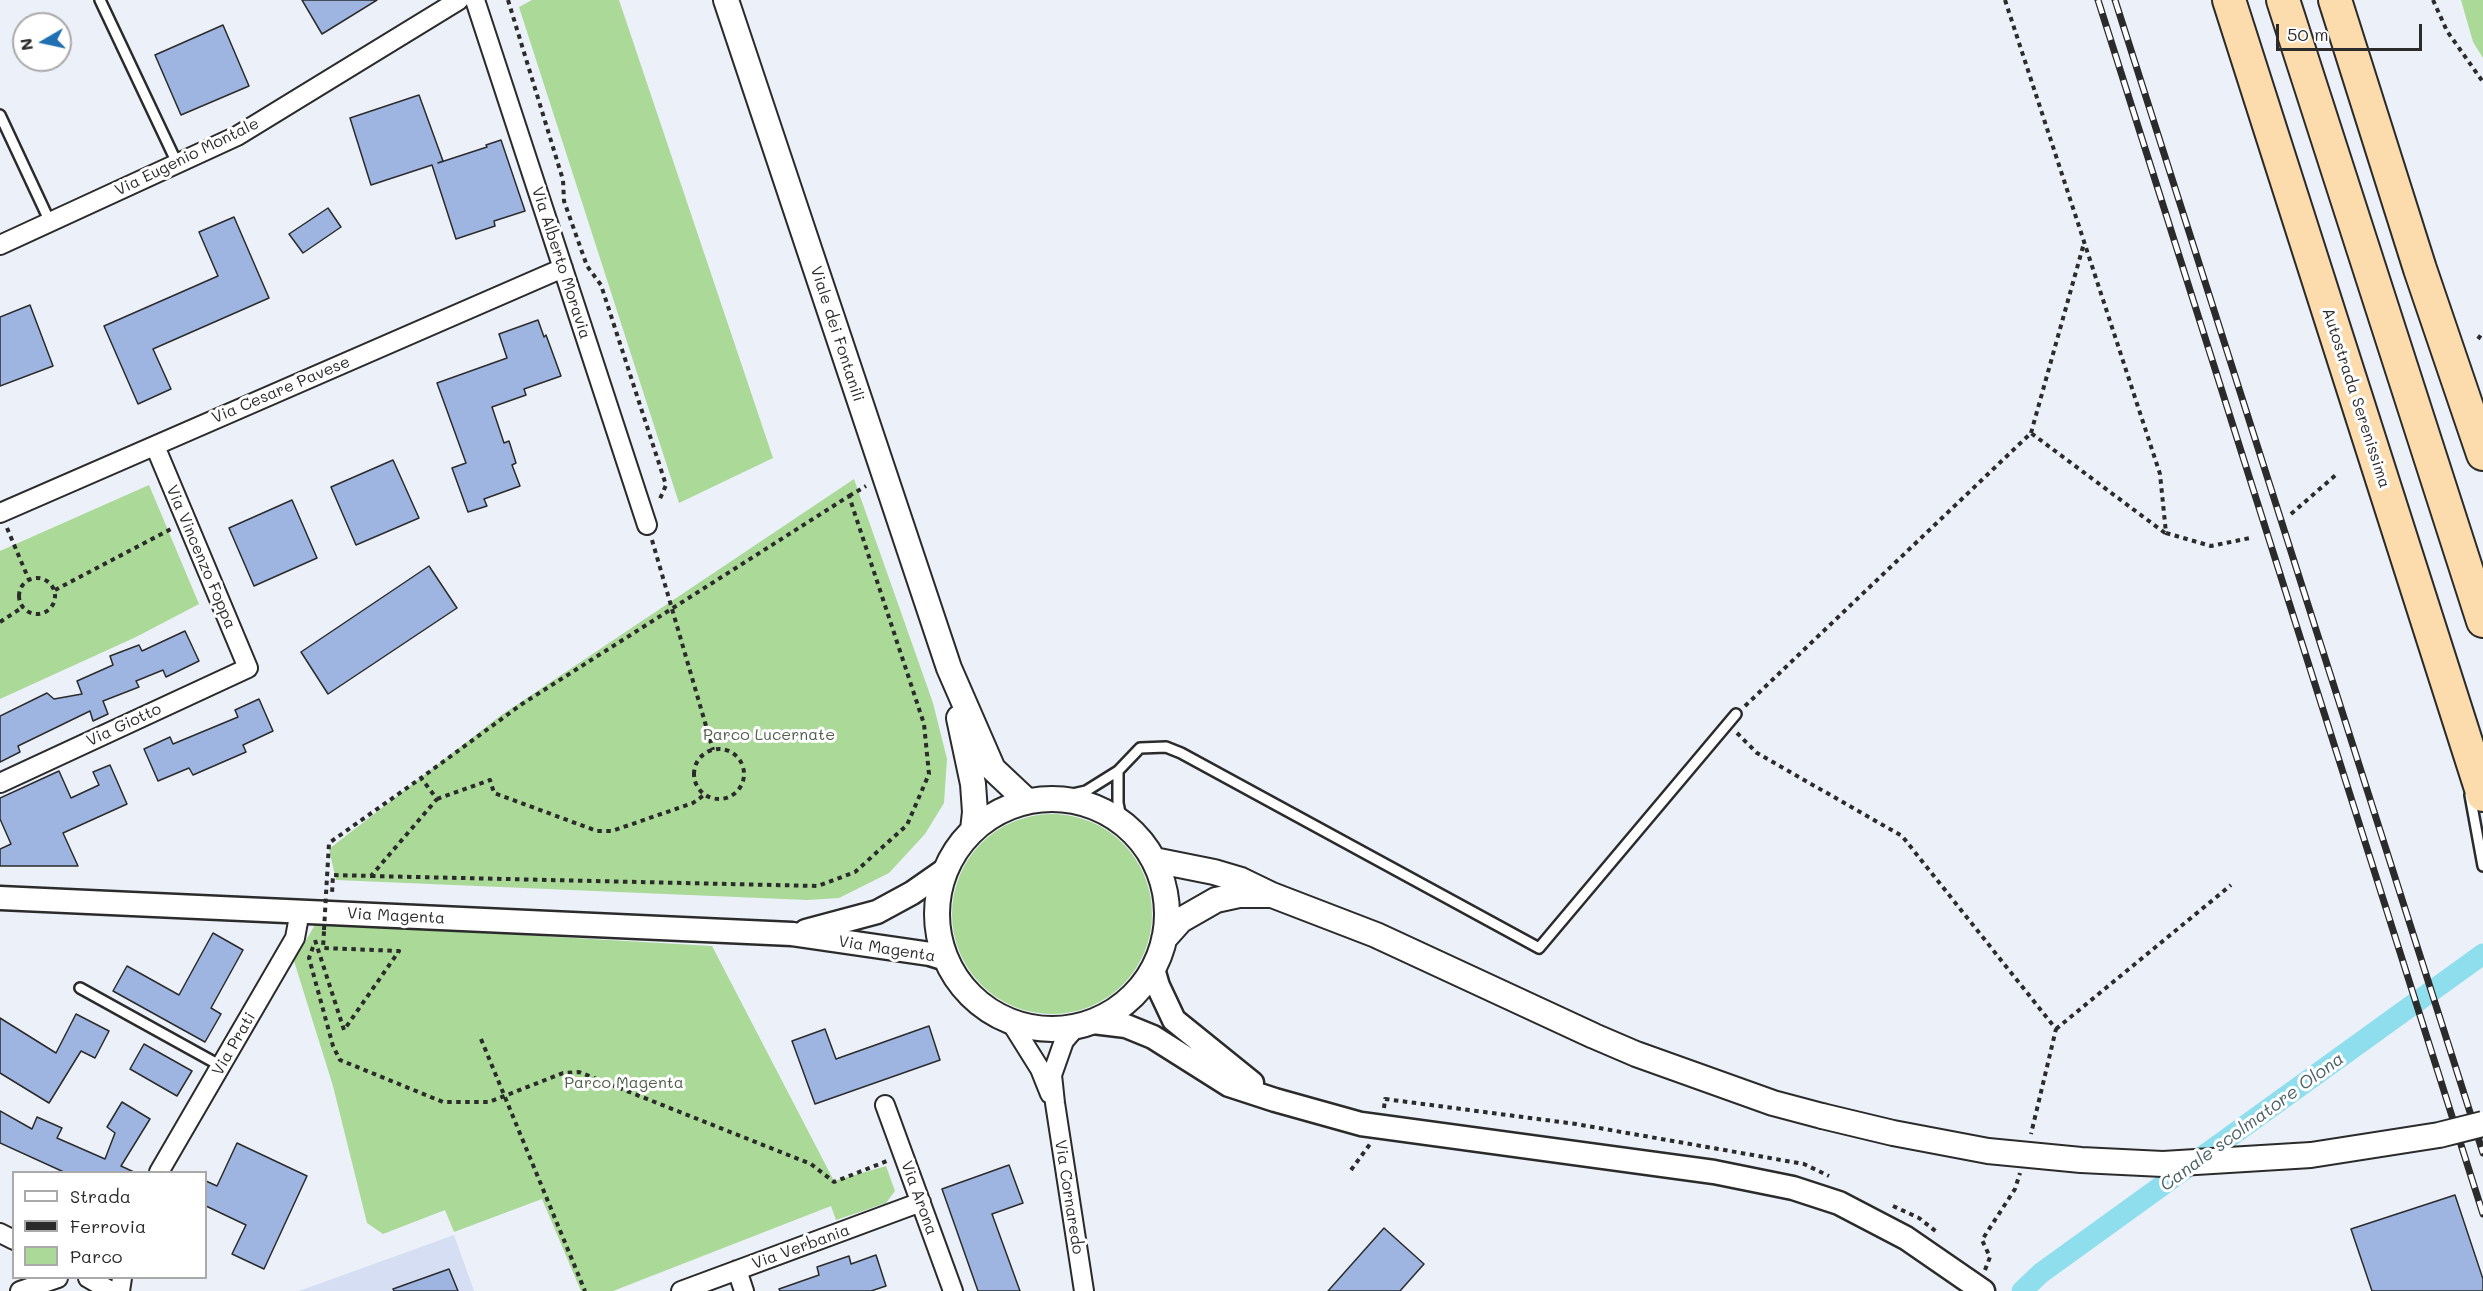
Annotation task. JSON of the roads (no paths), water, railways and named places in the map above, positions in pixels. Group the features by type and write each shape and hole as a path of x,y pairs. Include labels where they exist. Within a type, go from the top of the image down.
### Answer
{"highway":[{"name":"Autostrada Serenissima","path":"2229,0 2452,698 2473,787"},
{"path":"2283,0 2483,621"},
{"path":"2335,0 2420,269 2483,454"}],"main road":[{"name":"Viale dei Fontanili","path":"726,0 949,668 993,769 1027,801"},
{"name":"Viale dei Fontanili","path":"949,668 974,784 973,830"},
{"path":"1055,798 1089,805 1122,823 1137,837 1154,860 1167,905 1164,939 1153,969 1138,991 1125,1004 1084,1024 1036,1028 1010,1022 976,1001 956,978 939,940 937,916 939,890 945,870 953,855 973,830 996,813 1027,801 1055,798"},
{"path":"1154,860 1241,880 1272,895 1376,935 1636,1054 1773,1103 1893,1133 1988,1151 2080,1160 2163,1164 2311,1155 2439,1135 2483,1124"},
{"path":"1164,939 1182,920 1216,900 1239,895 1272,895"}],"street":[{"name":"Via Eugenio Montale","path":"0,245 237,136 459,0"},
{"name":"Via Alberto Moravia","path":"475,0 647,525"},
{"name":"Via Cesare Pavese","path":"0,513 562,268"},
{"name":"Via Vincenzo Foppa","path":"154,446 248,668"},
{"name":"Via Giotto","path":"0,783 248,668"},
{"name":"Via Magenta","path":"792,934 834,925 877,912 912,893 945,870"},
{"name":"Via Magenta","path":"0,898 792,934 930,954 946,959"},
{"name":"Via Prati","path":"160,1171 295,938 300,911"},
{"path":"1153,969 1158,986 1174,1020 1234,1070 1275,1100"},
{"name":"Via Cornaredo","path":"1010,1022 1040,1069 1055,1104"},
{"path":"1084,1024 1126,1026 1144,1033 1229,1084 1275,1100 1361,1124 1714,1172 1793,1188 1839,1203 1906,1238 1984,1284"},
{"name":"Via Cornaredo","path":"1084,1024 1064,1041 1052,1074 1084,1291"},
{"name":"Via Arona","path":"885,1105 953,1291"},
{"name":"Via Verbania","path":"681,1291 921,1202"},
{"path":"737,1270 744,1291"},
{"path":"20,1291 55,1279"},
{"path":"90,1279 111,1291"}],"lane":[{"path":"100,0 177,163"},
{"path":"0,115 50,222"},
{"path":"1055,798 1086,791 1118,771 1140,748 1166,747 1181,753 1539,948 1736,714"},
{"path":"1118,771 1118,803 1122,823"},
{"path":"2473,787 2483,866"},
{"path":"80,988 221,1066"}],"waterway":[{"name":"Canale scolmatore Olona","path":"2022,1291 2041,1273 2483,954"}],"railway":[{"path":"2098,0 2483,1214"},
{"path":"2115,0 2483,1153"}],"park label":[{"name":"Parco Lucernate","path":"769,735"},
{"name":"Parco Magenta","path":"624,1083"}]}
